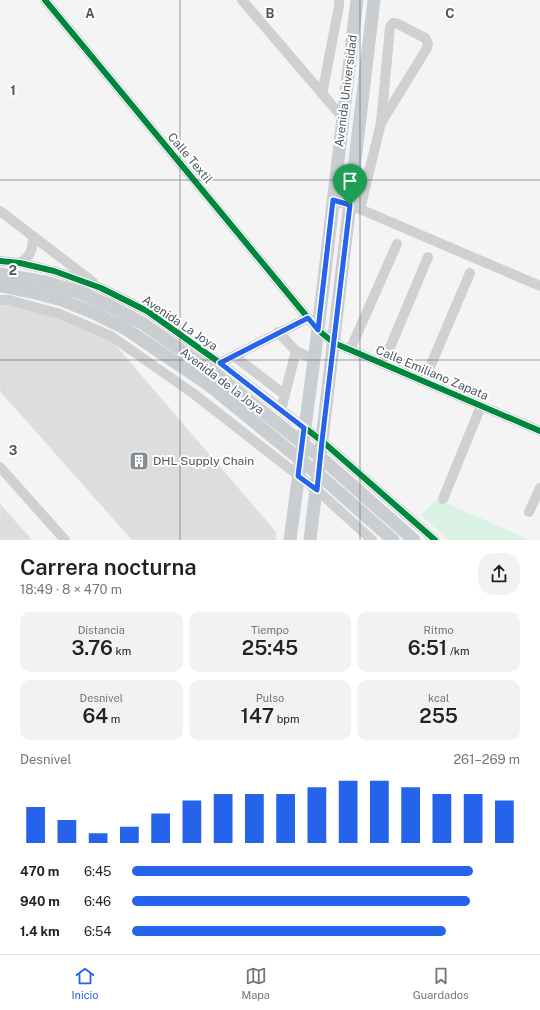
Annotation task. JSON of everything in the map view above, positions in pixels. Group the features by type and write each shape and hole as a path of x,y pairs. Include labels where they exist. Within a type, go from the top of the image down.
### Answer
{"main road":[{"name":"Avenida Universidad","path":"290,540 318,330 357,0"},
{"name":"Avenida Universidad","path":"310,540 334,343 355,207 374,0"},
{"name":"Avenida de la Joya","path":"0,274 46,282 79,292 142,323 214,373 326,462 414,540"},
{"name":"Avenida de la Joya","path":"0,286 62,300 94,313 126,330 209,385 324,479 393,540"}],"street":[{"name":"Calle Textil","path":"44,0 318,330"},
{"path":"242,0 343,118"},
{"path":"322,94 339,0"},
{"path":"355,207 381,124 390,26 393,23 426,38 428,43 427,48 381,124"},
{"path":"333,200 355,207 540,286"},
{"path":"0,211 101,288"},
{"path":"20,263 28,258 31,252 33,236"},
{"path":"350,350 397,244"},
{"path":"382,364 428,257"},
{"name":"Avenida La Joya","path":"0,261 20,263 54,271 101,288 147,311 220,363 322,441 434,540"},
{"path":"424,382 470,273"},
{"path":"0,300 9,300 60,314 111,336 194,394 317,490 372,540"},
{"path":"220,363 308,318"},
{"name":"Calle Emiliano Zapata","path":"318,330 334,343 540,431"},
{"path":"278,332 296,351 313,360"},
{"path":"281,410 296,351"},
{"path":"234,356 285,395"},
{"path":"251,387 259,375"},
{"path":"443,499 481,406"},
{"path":"0,466 66,540"},
{"path":"529,512 540,488"}],"green space":[{"path":"437,499 530,540 448,540 421,515"}],"building":[{"name":"DHL Supply Chain","path":"5,302 63,316 111,340 276,532 276,540 132,540 0,391 0,306"},
{"path":"0,504 32,540 0,540"}],"cycle path":[{"path":"45,0 318,330 334,343 540,431"},
{"path":"0,261 20,263 54,271 101,288 147,311 220,363 322,441 435,540"}],"place":[{"name":"DHL Supply Chain","path":"139,461"}],"route":[{"path":"333,200 350,205 317,490 298,476 304,428 220,363 308,318 318,330 333,200"}]}
